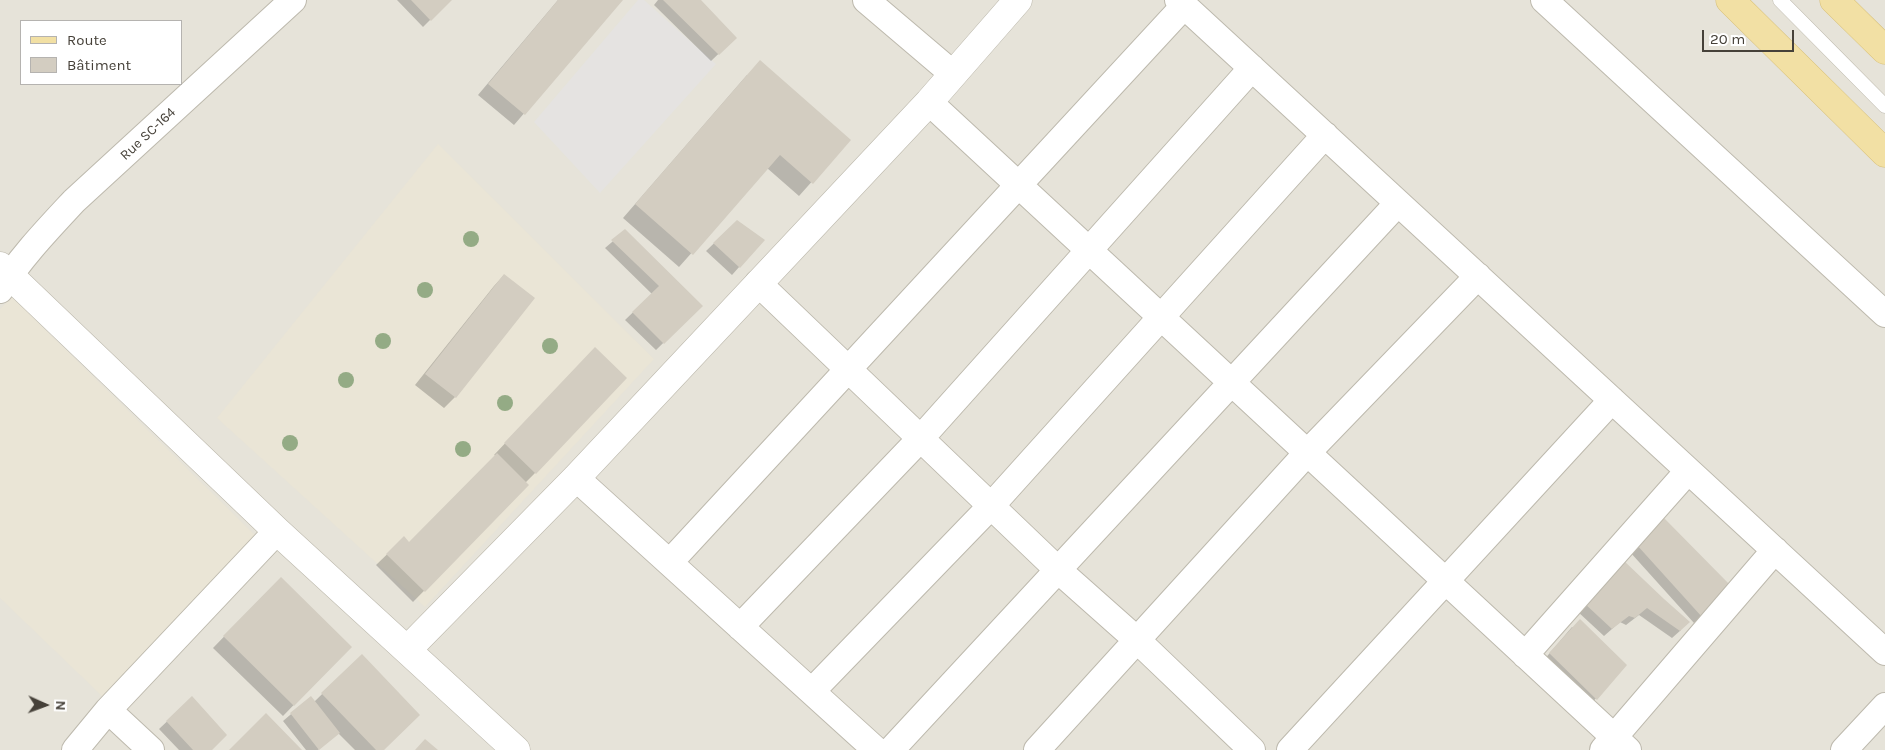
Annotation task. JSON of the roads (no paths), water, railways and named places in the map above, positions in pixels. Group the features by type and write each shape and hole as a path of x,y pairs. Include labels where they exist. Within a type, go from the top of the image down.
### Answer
{"main road":[{"path":"1730,0 1885,153"},
{"path":"1834,0 1885,50"}],"street":[{"name":"Rue SC-164","path":"3,277 74,201 293,0"},
{"path":"866,0 953,74"},
{"path":"407,650 576,478 929,102 1018,0"},
{"path":"1544,0 1885,314"},
{"path":"670,562 1018,185 1181,3 1885,652"},
{"path":"740,626 921,438 1252,68"},
{"path":"929,102 1525,655 1615,746 1774,550"},
{"path":"812,691 991,506 1324,135"},
{"path":"891,750 1398,203"},
{"path":"1036,750 1307,453 1478,276"},
{"path":"3,277 516,750"},
{"path":"758,283 1057,569 1137,640 1252,750"},
{"path":"1290,750 1612,400"},
{"path":"1525,655 1688,471"},
{"path":"576,478 876,750"},
{"path":"75,750 108,710 277,531"},
{"path":"1844,750 1885,706"},
{"path":"108,710 151,750"}],"lane":[{"path":"1780,0 1885,106"}]}
